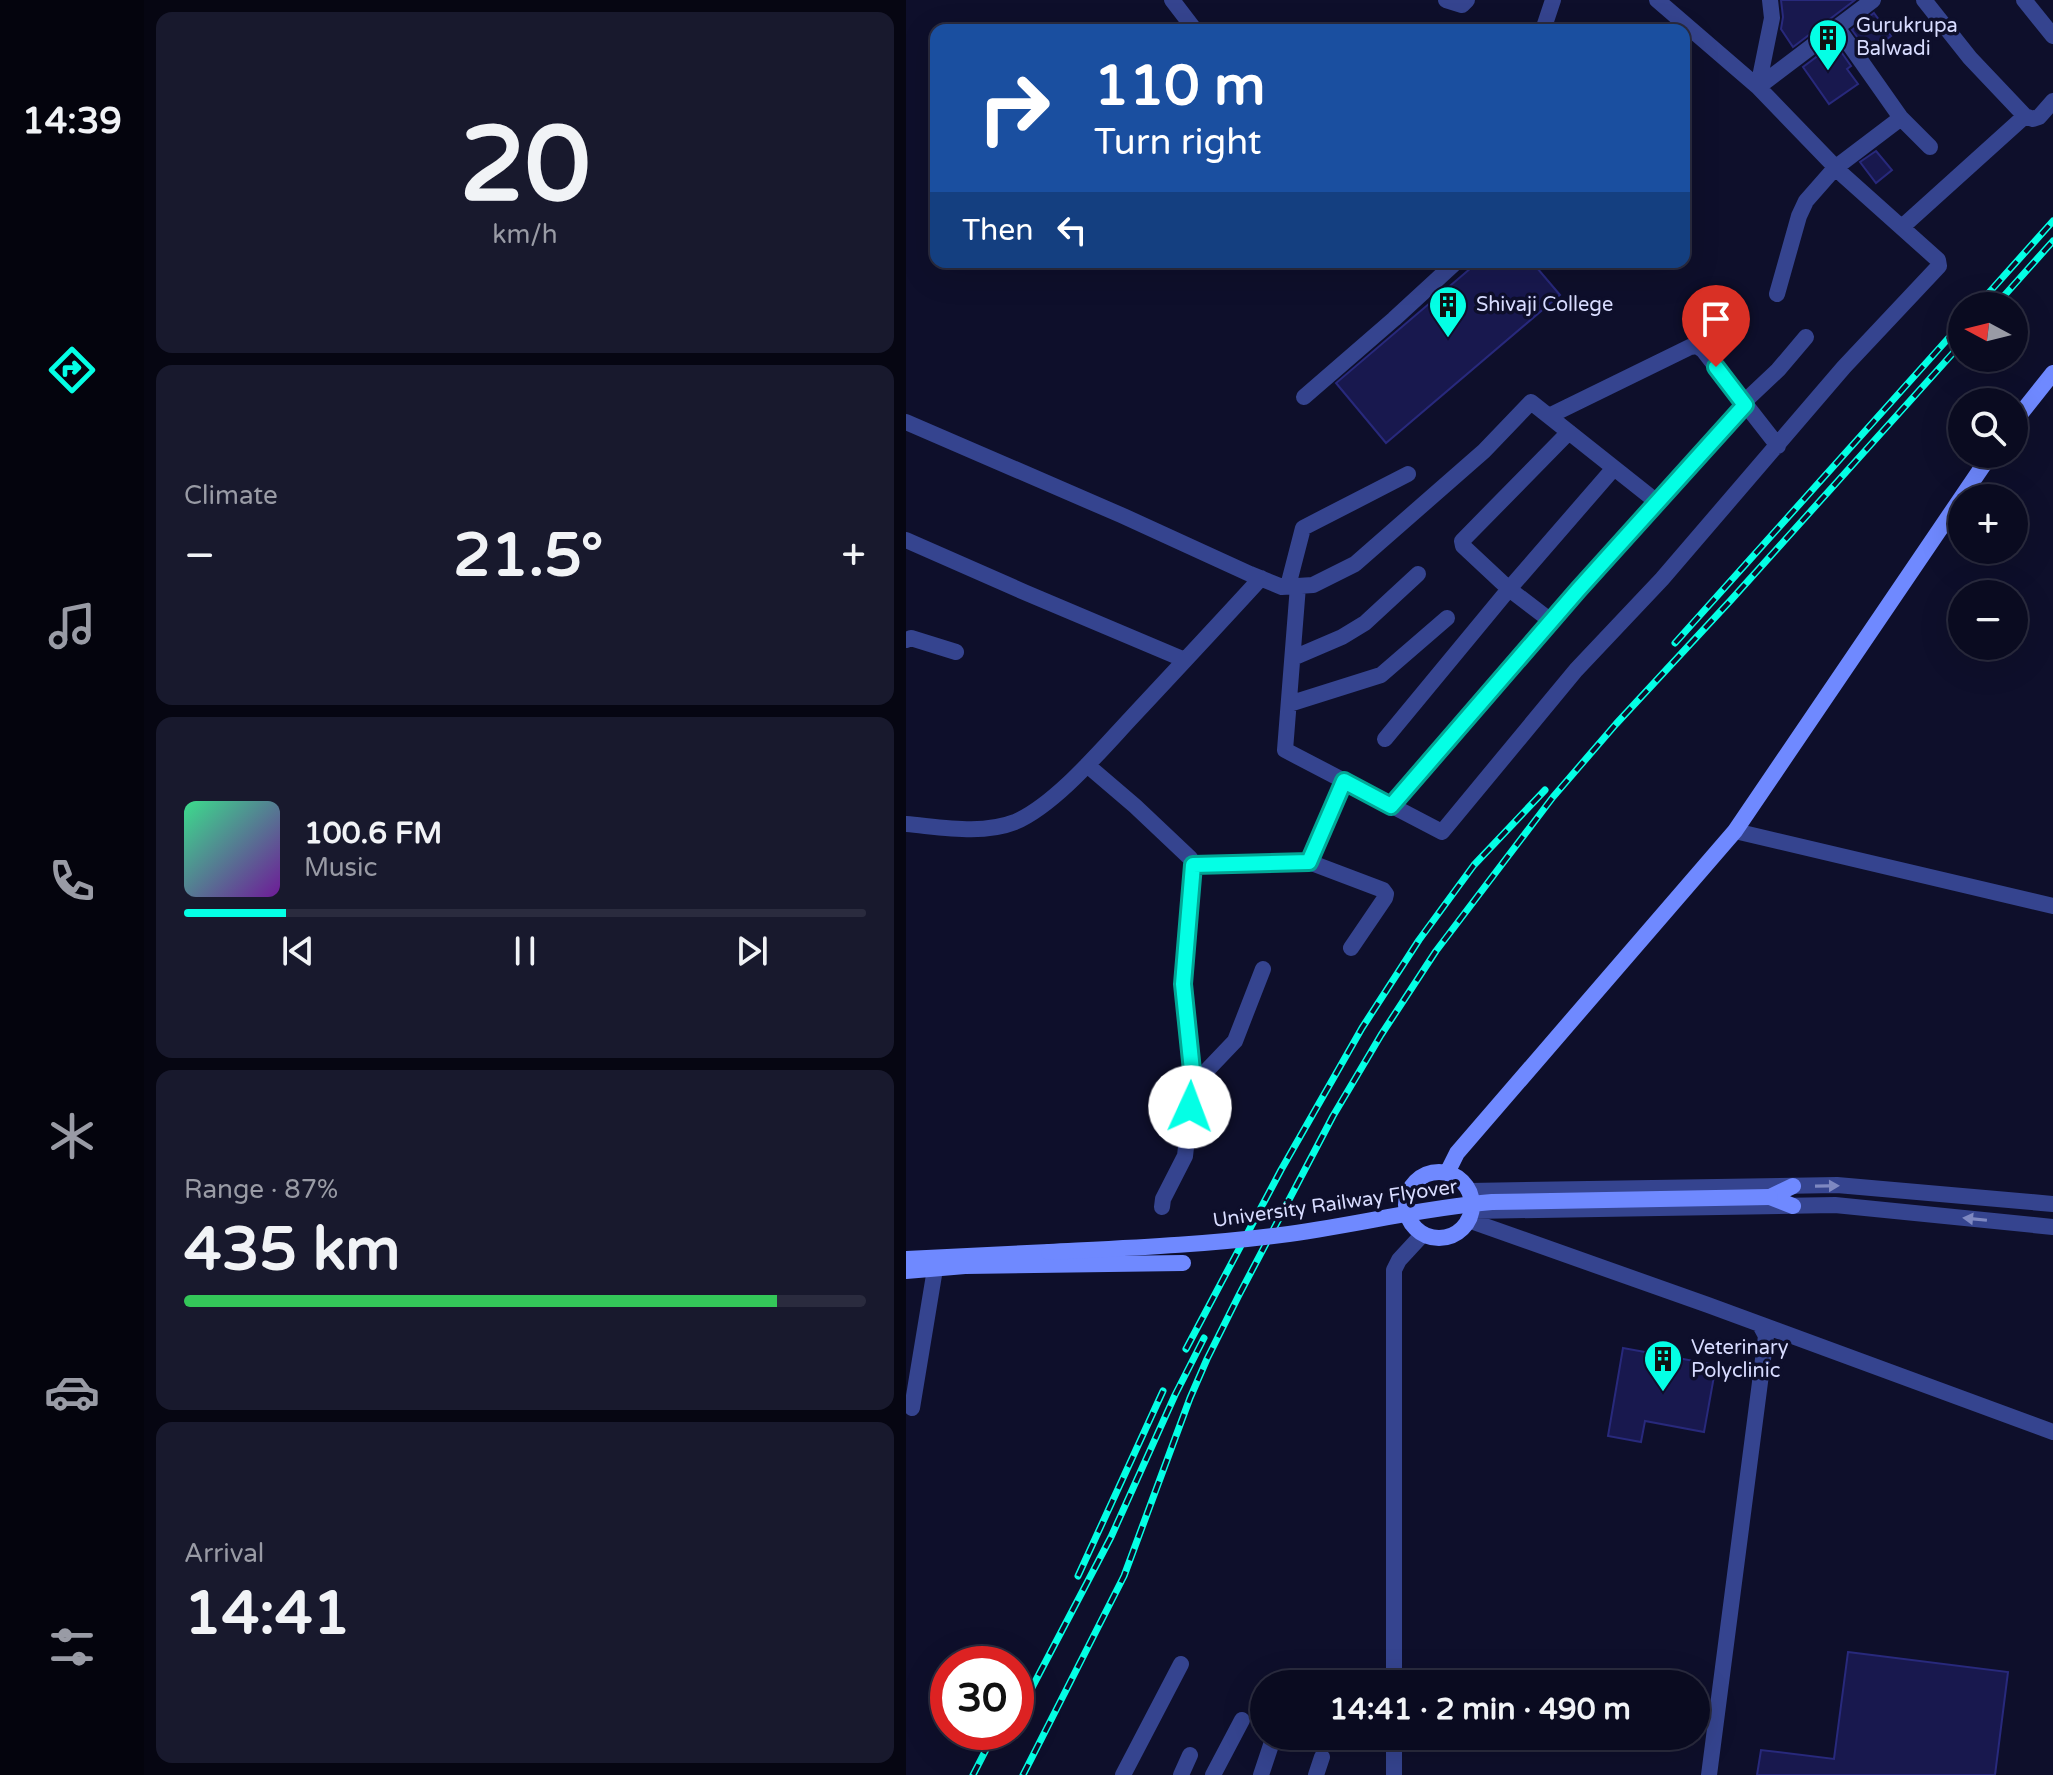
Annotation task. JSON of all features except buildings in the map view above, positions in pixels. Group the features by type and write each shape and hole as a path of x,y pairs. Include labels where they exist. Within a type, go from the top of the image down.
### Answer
{"main road":[{"path":"2028,404 2053,373"},
{"path":"1447,1173 1457,1153 1735,831 1981,468"},
{"path":"1437,1172 1447,1173 1464,1183 1469,1191 1472,1201 1470,1216 1455,1234 1436,1238 1423,1234 1411,1223 1407,1214 1408,1194 1419,1179 1437,1172"},
{"name":"University Railway Flyover","path":"1770,1197 1793,1186"},
{"name":"University Railway Flyover","path":"906,1259 1214,1242 1280,1235 1452,1205 1492,1202 1770,1197 1793,1206"},
{"path":"906,1271 965,1266 1183,1263"}],"street":[{"path":"1172,0 1190,24"},
{"path":"1446,0 1462,5 1467,0"},
{"path":"1545,24 1553,0"},
{"path":"1657,0 1685,24"},
{"path":"1758,87 1772,18 1770,0"},
{"path":"1758,87 1873,0"},
{"path":"1924,0 1970,58 2025,116 2033,119 2039,117 2053,101"},
{"path":"2024,0 2053,36"},
{"path":"1837,27 1901,118 1930,147"},
{"path":"1408,474 1303,528 1293,586 1293,658 1285,750 1442,832 1576,670 1662,579 1844,367 1939,266 1938,260 1835,168 1758,87 1690,28"},
{"path":"1902,227 2025,116"},
{"path":"1777,294 1801,208 1835,168 1901,118"},
{"path":"1304,397 1449,268"},
{"path":"1391,806 1551,621 1806,337"},
{"path":"1549,416 1697,346 1778,446"},
{"path":"906,422 1282,587 1313,585 1355,564 1484,451 1531,402 1657,502"},
{"path":"1551,621 1509,589 1463,546 1462,541 1569,432"},
{"path":"1385,739 1614,468"},
{"path":"906,540 1185,660"},
{"path":"1293,658 1342,637 1365,623 1418,574"},
{"path":"906,824 979,828 1008,824 1031,813 1087,765 1261,578"},
{"path":"1289,704 1381,675 1447,618"},
{"path":"906,640 911,638 956,652"},
{"path":"1087,765 1135,806 1190,858 1193,865 1183,984 1193,1085 1185,1156 1162,1207"},
{"path":"1309,862 1344,781"},
{"path":"1735,831 2053,906"},
{"path":"1193,865 1309,862 1383,890 1385,898 1351,948"},
{"path":"1193,1085 1235,1041 1263,969"},
{"path":"1469,1191 1837,1185 2053,1204"},
{"path":"1470,1216 1835,1205 2053,1227"},
{"path":"1470,1216 2053,1432"},
{"path":"1394,1670 1394,1270 1423,1234"},
{"path":"912,1408 935,1269"},
{"path":"1709,1775 1766,1336 1760,1325"},
{"path":"1123,1775 1181,1664"},
{"path":"1213,1775 1242,1720"},
{"path":"1261,1775 1269,1750"},
{"path":"1394,1750 1394,1775"},
{"path":"1181,1775 1190,1755"},
{"path":"1316,1775 1322,1757"}],"railway":[{"path":"1990,292 2053,221"},
{"path":"2007,292 2053,241"},
{"path":"1675,643 1948,339"},
{"path":"1023,1775 1124,1576 1207,1359 1333,1116 1381,1035 1436,951 1553,797 1948,359"},
{"path":"1186,1349 1281,1170 1362,1028 1419,940 1474,865 1545,790"},
{"path":"1034,1684 1111,1537 1204,1338"},
{"path":"1078,1576 1163,1391"},
{"path":"973,1775 986,1750"}],"place":[{"name":"Gurukrupa Balwadi","path":"1828,72"},
{"name":"Shivaji College","path":"1448,339"},
{"name":"Veterinary Polyclinic","path":"1663,1393"}],"route":[{"path":"1190,1107 1193,1080 1183,984 1193,865 1309,862 1344,781 1391,806 1578,590 1745,405 1716,367"}]}
